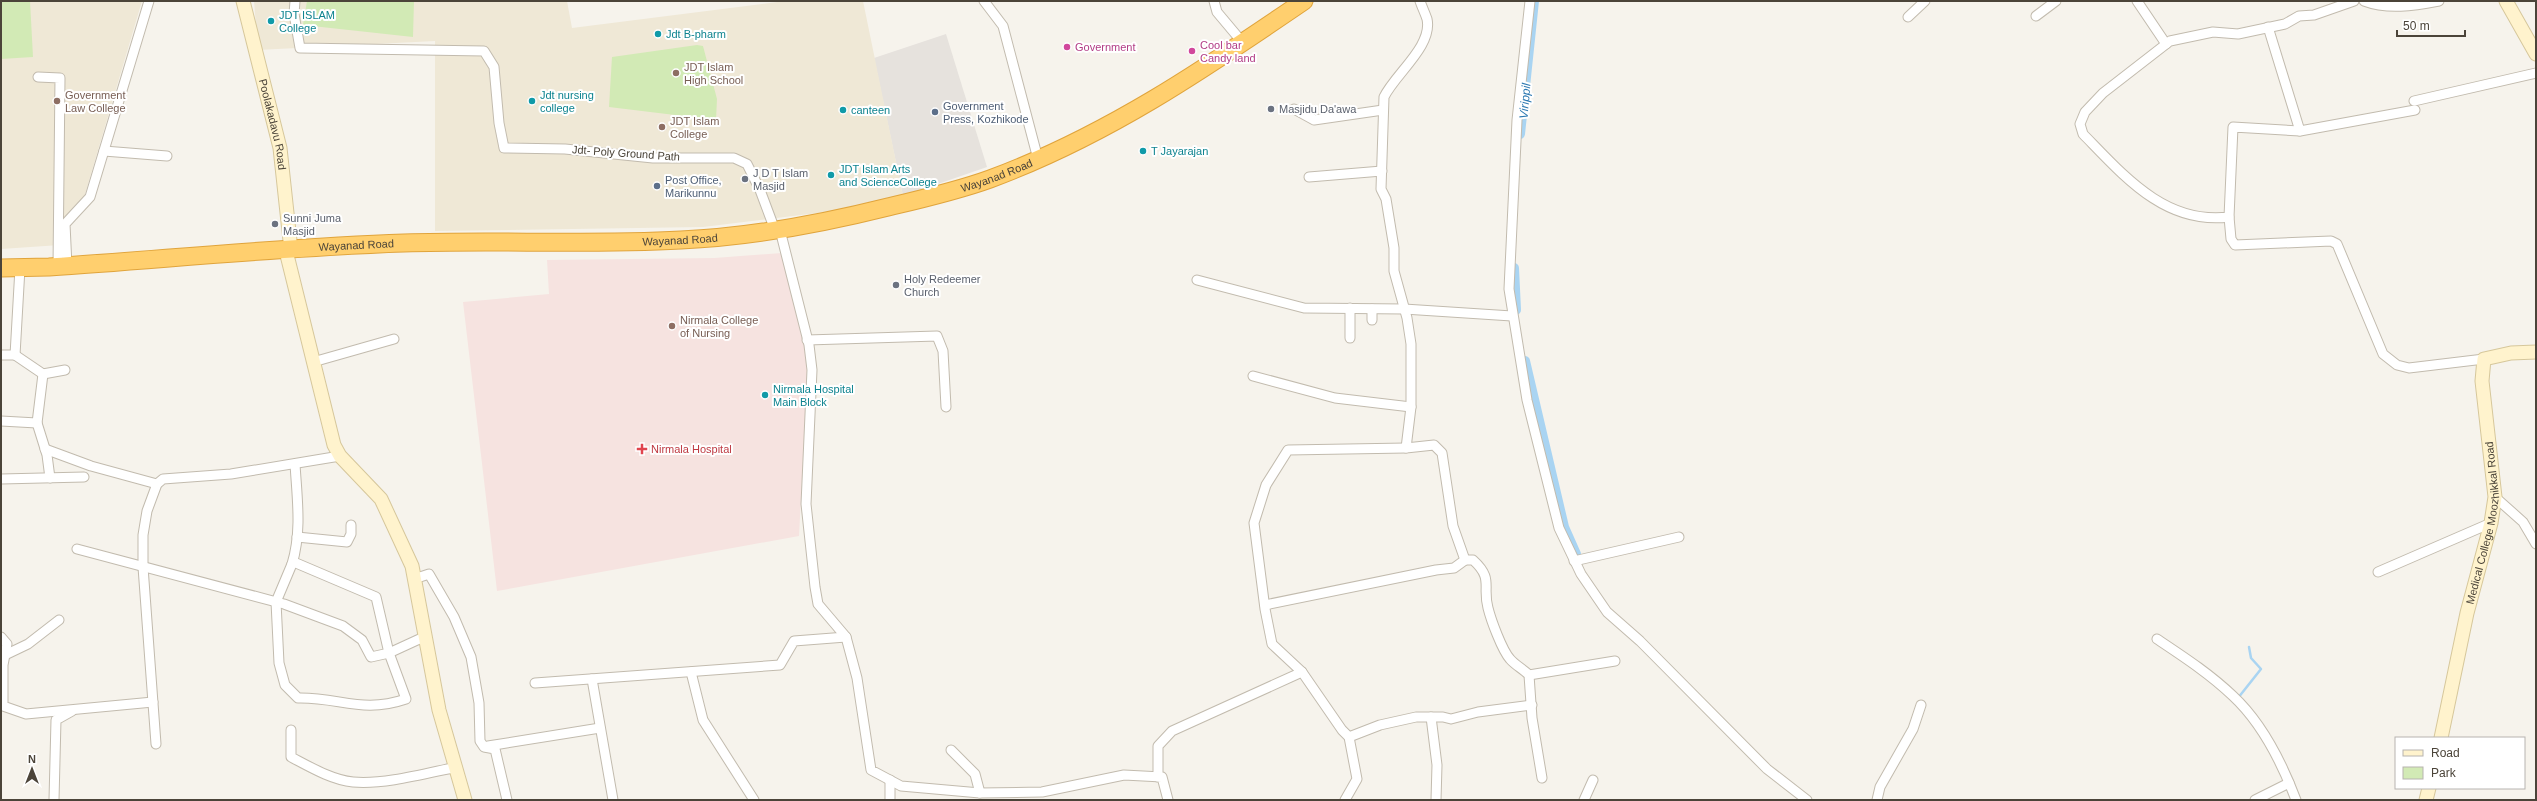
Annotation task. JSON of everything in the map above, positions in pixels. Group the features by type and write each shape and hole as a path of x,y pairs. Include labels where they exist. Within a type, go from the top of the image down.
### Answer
{"highway":[{"name":"Wayanad Road","path":"1,268 62,266 404,243 560,244 681,240 777,230 832,221 941,194 989,179 1067,148 1127,117 1243,43 1304,1"}],"street":[{"path":"62,266 65,224 90,197 149,1"},
{"name":"Poolakadavu Road","path":"243,1 280,148 289,250 313,362 334,444 340,456"},
{"name":"Jdt- Poly Ground Path","path":"296,1 294,14 300,48 484,51 494,67 498,123 504,148 565,149 653,158 734,158 747,164 777,230 808,340 812,370 806,504 815,587 818,604 846,637"},
{"path":"984,1 1003,26 1038,159"},
{"path":"1214,1 1217,12 1243,43"},
{"path":"1406,448 1411,407 1412,367 1408,324 1394,271 1394,248 1386,199 1381,189 1382,171 1380,157 1384,97 1389,87 1413,59 1425,34 1427,19 1420,1"},
{"path":"1530,1 1528,39 1515,155 1509,289 1512,316 1527,400 1559,528 1574,561 1607,612 1640,641 1767,769 1807,800"},
{"path":"1908,17 1925,1"},
{"path":"2036,16 2056,1"},
{"path":"2137,1 2166,44"},
{"path":"2229,217 2216,219 2185,215 2158,203 2127,179 2084,134 2080,124 2085,112 2103,94 2166,44 2213,32 2238,34 2285,24 2299,16 2314,15 2354,1"},
{"path":"2364,1 2380,7 2415,6 2439,1"},
{"path":"2506,1 2536,54"},
{"path":"2268,27 2300,131"},
{"path":"2536,73 2414,106 2300,131 2233,128 2229,217 2231,239 2235,245 2331,241 2337,244 2383,354 2397,365 2409,368 2536,352"},
{"path":"38,77 60,78 62,266"},
{"path":"1294,109 1314,120 1383,110"},
{"path":"104,151 167,156"},
{"path":"1309,178 1382,171"},
{"path":"15,355 20,268"},
{"path":"1197,280 1304,308 1404,309 1512,316"},
{"path":"1350,308 1350,338"},
{"path":"1372,309 1372,320"},
{"path":"808,340 937,336 943,351 946,407"},
{"path":"313,362 394,339"},
{"path":"1,355 15,355 43,374 65,370"},
{"name":"Medical College Moozhikkal Road","path":"2442,737 2467,613 2491,523 2495,497 2482,381 2484,359"},
{"path":"43,374 37,423 45,449 50,478"},
{"path":"1253,376 1335,398 1411,407"},
{"path":"1,421 37,423"},
{"path":"1345,800 1356,779 1349,737 1342,730 1302,672 1272,644 1265,606 1254,523 1266,485 1288,450 1406,448 1434,445 1442,453 1452,526 1465,560"},
{"path":"45,449 91,466 157,484"},
{"path":"156,744 142,567 142,535 147,511 157,484 163,479 231,474 340,456 381,499 412,566 439,710 457,767 465,800"},
{"path":"292,564 296,563 313,569 376,597 389,653 406,699 386,706 357,706 317,697 298,698 285,685 279,663 276,602 292,564 297,537 299,522 295,464"},
{"path":"1,480 84,477"},
{"path":"2495,497 2524,522 2536,544"},
{"path":"2378,572 2491,523"},
{"path":"297,537 347,542 351,534 351,525"},
{"path":"1574,561 1679,537"},
{"path":"77,549 276,602 343,626 362,640 371,657 389,653 426,636"},
{"path":"1265,606 1436,570 1454,568 1465,560 1474,560 1483,569 1487,576 1488,606 1501,642 1510,659 1529,675 1542,778"},
{"path":"414,579 429,574 454,617 471,657 479,703 480,740 484,747 495,749 507,800"},
{"path":"5,655 28,644 59,620"},
{"path":"1,637 7,644 2,664 3,706 26,714 153,702"},
{"path":"535,683 780,664 794,641 846,637 857,678 871,770 901,786 980,793 1044,796 1124,775 1162,777 1168,800"},
{"path":"2157,639 2198,666 2234,696 2265,736 2289,782 2296,800"},
{"path":"1529,675 1615,661"},
{"path":"691,672 703,720 754,800"},
{"path":"1158,777 1158,746 1172,731 1302,672"},
{"path":"592,679 613,800"},
{"path":"1349,737 1380,725 1416,717 1451,719 1478,712 1532,705"},
{"path":"1877,800 1880,787 1913,729 1921,705"},
{"path":"54,800 56,720 75,710"},
{"path":"1431,717 1437,765 1436,800"},
{"path":"484,747 600,728"},
{"path":"291,730 291,757 325,774 353,782 405,778 457,767"},
{"path":"951,750 975,774 980,793"},
{"path":"890,780 890,800"},
{"path":"1584,800 1593,780"},
{"path":"2255,800 2289,782"},
{"path":"2426,800 2429,789"}],"shaded area":[{"name":"Government Law College","path":"1,1 142,1 83,201 62,225 60,245 1,249"},
{"name":"JDT Islam College","path":"254,1 567,1 572,28 785,1 863,1 903,196 834,211 703,227 435,231 435,41 258,50"},
{"path":"946,34 987,167 903,196 874,58"},
{"name":"Nirmala Hospital","path":"782,253 808,362 799,536 497,591 463,302 549,294 547,260 714,258"}],"green space":[{"path":"1,1 30,1 33,57 1,59"},
{"path":"307,1 414,1 413,37 303,25"},
{"path":"697,45 703,46 717,99 716,120 609,107 612,57"}],"waterway":[{"name":"Virippil","path":"1520,134 1534,1"},
{"path":"1514,268 1516,310"},
{"path":"1525,361 1564,527 1576,554"},
{"path":"2238,698 2261,669 2251,658 2249,647"}],"place":[{"name":"JDT ISLAM College","path":"271,21"},
{"name":"Jdt B-pharm","path":"658,34"},
{"name":"Government","path":"1067,47"},
{"name":"Cool bar Candy land","path":"1192,51"},
{"name":"JDT Islam High School","path":"676,73"},
{"name":"Government Law College","path":"57,101"},
{"name":"Jdt nursing college","path":"532,101"},
{"name":"Masjidu Da'awa","path":"1271,109"},
{"name":"canteen","path":"843,110"},
{"name":"Government Press, Kozhikode","path":"935,112"},
{"name":"JDT Islam College","path":"662,127"},
{"name":"T Jayarajan","path":"1143,151"},
{"name":"JDT Islam Arts and ScienceCollege","path":"831,175"},
{"name":"J D T Islam Masjid","path":"745,179"},
{"name":"Post Office, Marikunnu","path":"657,186"},
{"name":"Sunni Juma Masjid","path":"275,224"},
{"name":"Holy Redeemer Church","path":"896,285"},
{"name":"Nirmala College of Nursing","path":"672,326"},
{"name":"Nirmala Hospital Main Block","path":"765,395"},
{"name":"Nirmala Hospital","path":"642,449"}]}
